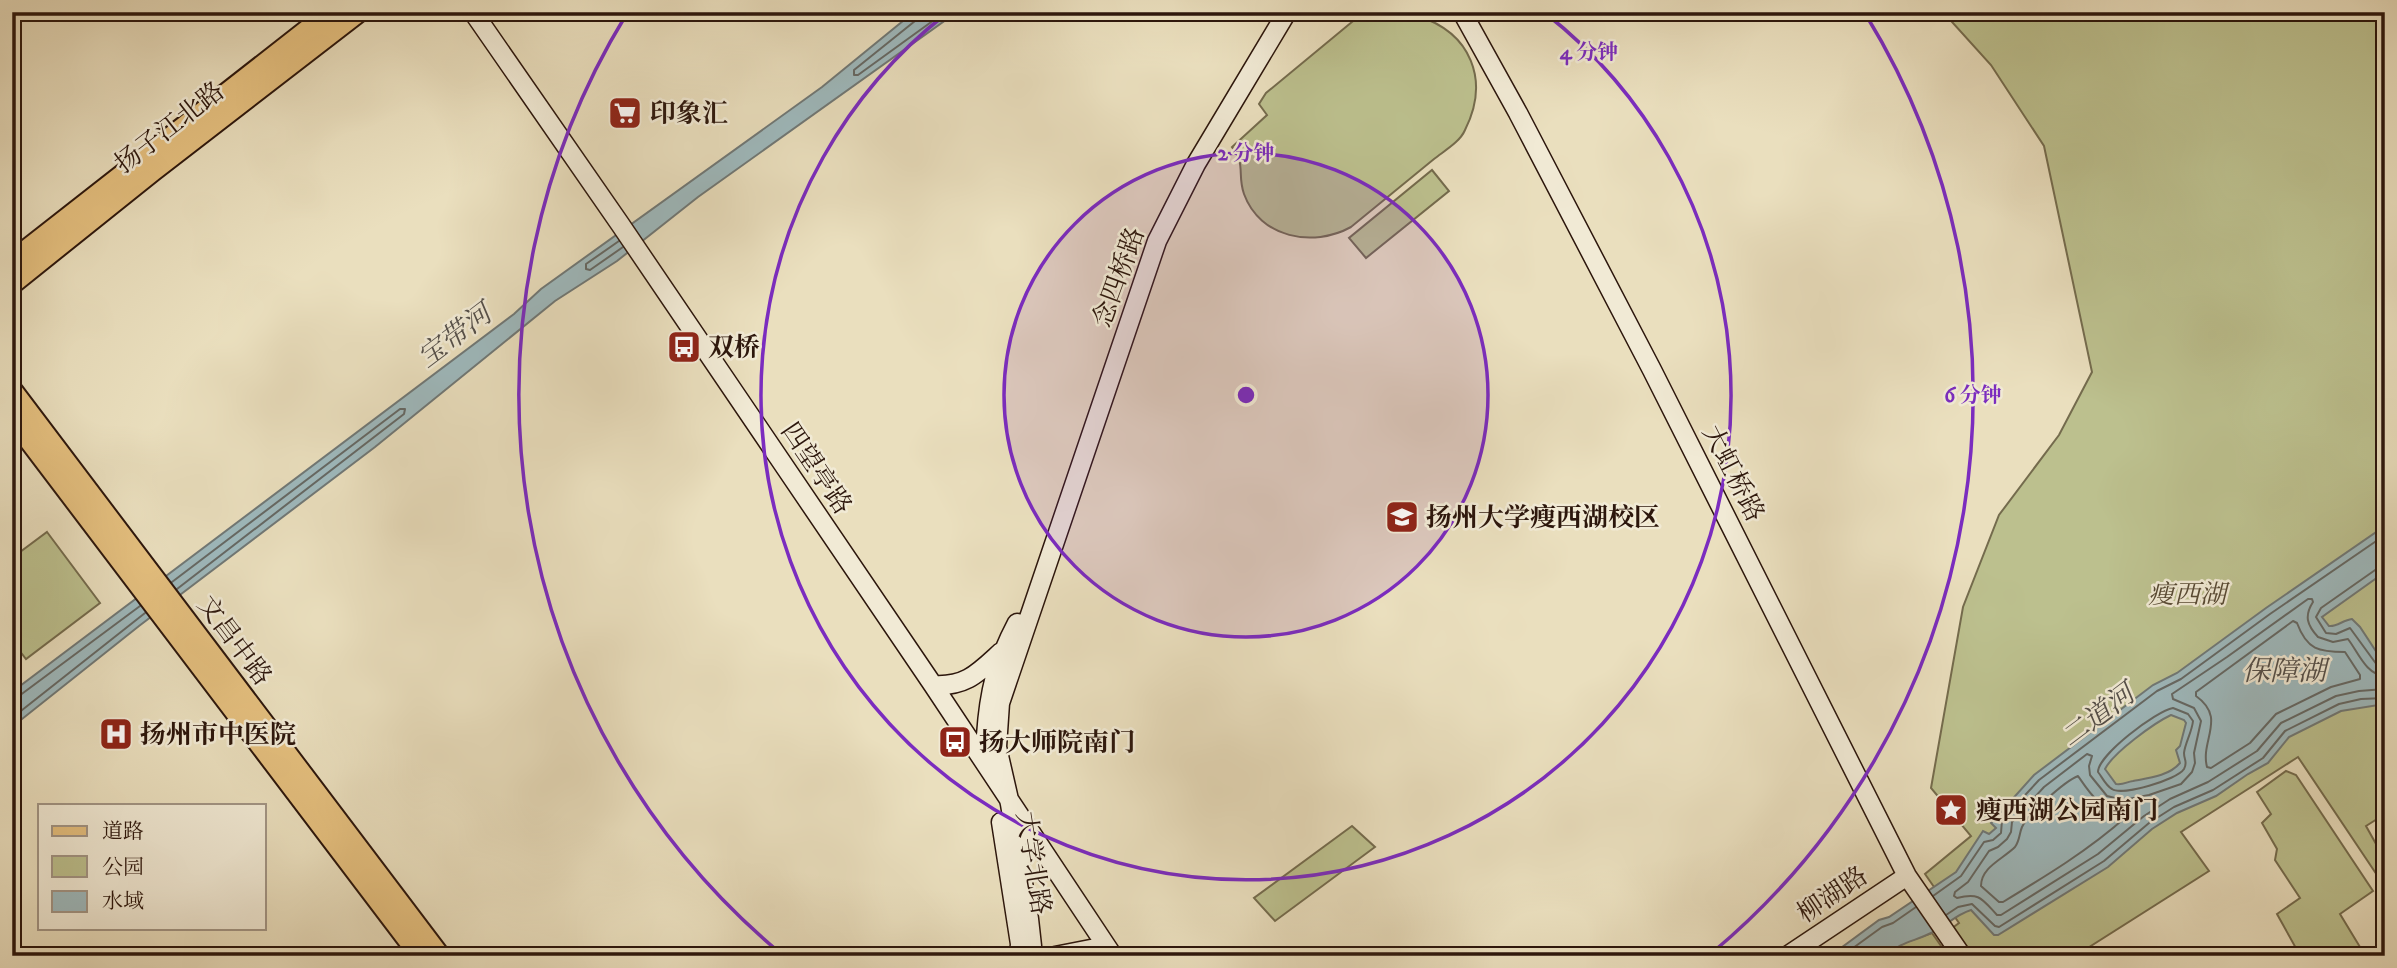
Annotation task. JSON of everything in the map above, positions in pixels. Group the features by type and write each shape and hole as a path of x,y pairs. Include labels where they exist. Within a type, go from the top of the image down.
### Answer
{"main road":[{"name":"扬子江北路","path":"12,261 330,12"},
{"name":"扬子江北路","path":"12,284 359,12"},
{"name":"文昌中路","path":"12,383 16,404 420,956"},
{"name":"文昌中路","path":"168,611 440,956"}],"street":[{"name":"四望亭路","path":"473,12 933,685 1109,951"},
{"name":"念四桥路","path":"1010,804 998,747 1000,703 1157,241 1196,164 1287,12"},
{"name":"大虹桥路","path":"1462,12 1646,358 1911,882 1962,956"},
{"name":"念四桥路","path":"994,778 986,739 988,702 1002,652 1041,580"},
{"path":"933,685 950,686 976,675 1002,652"},
{"name":"大学北路","path":"994,778 1020,944 1019,956"},
{"name":"大学北路","path":"1010,804 1029,919 1032,946 1030,956"},
{"name":"柳湖路","path":"1787,956 1911,882"},
{"path":"1055,956 1109,951"}],"green space":[{"path":"1364,12 1379,12 1383,17 1395,12 1418,16 1451,34 1463,46 1471,61 1476,93 1472,111 1463,134 1456,142 1351,227 1321,237 1289,235 1262,221 1252,209 1244,194 1239,159 1232,147 1267,115 1259,104 1266,93"},
{"name":"瘦西湖","path":"1943,12 2385,12 2385,814 2366,826 2385,860 2385,879 2381,881 2298,757 2181,832 2209,871 2075,956 1970,956 1951,929 1959,923 1925,874 1971,836 1931,788 1963,607 1999,515 2059,435 2092,372 2044,146 1991,65"},
{"path":"1432,170 1449,191 1366,258 1349,238"},
{"path":"47,532 100,603 26,659 12,641 12,558"},
{"path":"2286,771 2296,775 2373,891 2340,914 2360,947 2351,956 2298,956 2277,914 2300,898 2275,860 2277,849 2262,823 2271,814 2257,792"},
{"path":"1352,826 1375,847 1275,921 1254,898"},
{"path":"1932,933 1948,956 1886,956 1898,945"}],"water":[{"path":"914,12 957,12 698,197 617,261 555,301 375,447 139,626 12,727 12,692 514,314 541,289 822,87"},
{"name":"保障湖","path":"2385,526 2385,572 2322,617 2329,626 2352,619 2360,627 2385,665 2385,704 2341,711 2289,737 2268,763 2216,796 2177,813 2152,829 2108,867 1998,935 1994,935 1971,910 1931,933 1897,947 1886,956 1830,956 1879,920 1889,917 1956,872 1983,831 1989,834 1996,828 1991,823 2034,775 2153,685 2177,673","holes":["2171,715 2186,723 2180,746 2176,750 2180,763 2158,776 2116,784 2105,769 2116,755 2145,731"]}],"place":[{"name":"印象汇","path":"625,113"},
{"name":"双桥","path":"684,347"},
{"name":"扬州大学瘦西湖校区","path":"1402,517"},
{"name":"扬州市中医院","path":"116,734"},
{"name":"扬大师院南门","path":"955,742"},
{"name":"瘦西湖公园南门","path":"1951,810"}],"water label":[{"name":"宝带河","path":"454,335"},
{"name":"二道河","path":"2097,715"}]}
